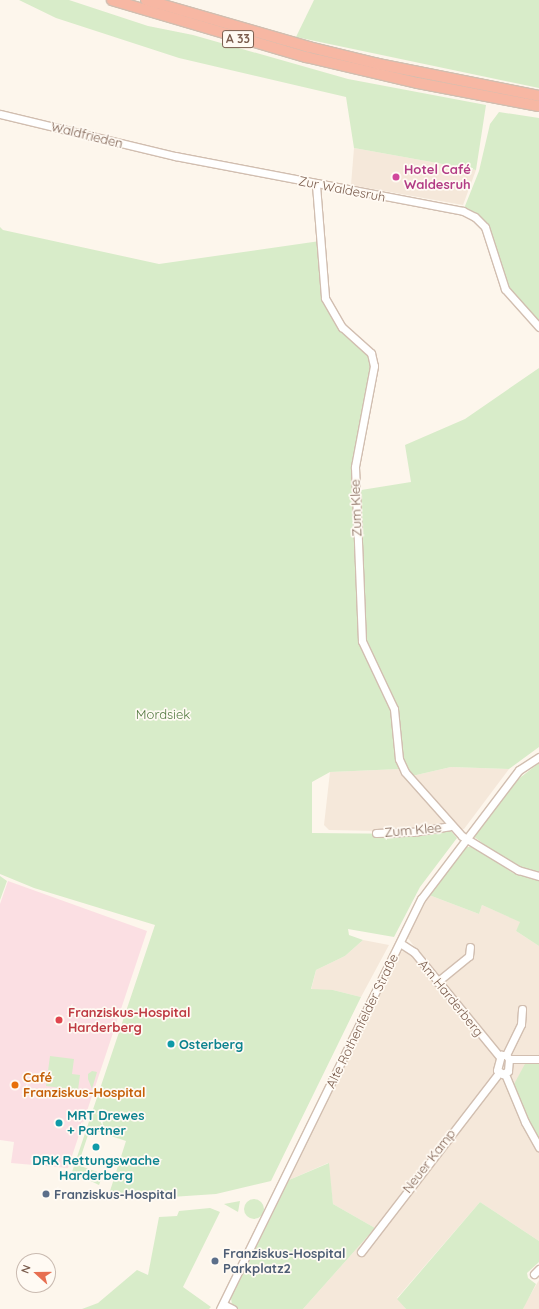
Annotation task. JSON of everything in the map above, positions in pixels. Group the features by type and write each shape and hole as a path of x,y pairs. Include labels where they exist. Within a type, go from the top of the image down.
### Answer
{"highway":[{"name":"A 33","path":"112,0 306,57 418,83 539,106"},
{"name":"A 33","path":"146,0 239,28 355,58 539,96"}],"street":[{"name":"Waldfrieden","path":"0,114 175,156"},
{"name":"Zur Waldesruh","path":"175,156 316,185 463,211 475,217 485,227 492,240 496,266 505,289 539,327"},
{"name":"Zum Klee","path":"316,185 325,298 342,327 371,353 374,366 355,467 362,641 394,709 399,759 405,772 450,826 466,838 518,870 539,876"},
{"name":"Alte Rothenfelder Straße","path":"222,1306 425,894 519,770 539,756"},
{"name":"Zum Klee","path":"376,833 413,832 450,826"},
{"name":"Am Harderberg","path":"400,943 414,952 437,982 505,1057"},
{"path":"437,982 469,956 470,947"},
{"path":"522,1009 519,1030 505,1057 497,1068 502,1073 525,1122 539,1147"},
{"path":"505,1057 539,1059"},
{"path":"502,1073 505,1057"},
{"name":"Neuer Kamp","path":"361,1252 502,1073"},
{"path":"222,1306 233,1309"}],"shaded area":[{"path":"354,148 476,170 463,205 351,185"},
{"path":"451,767 509,769 464,829 458,830 412,776"},
{"path":"400,769 445,823 380,831 329,830 324,825 330,772"},
{"name":"Franziskus-Hospital Harderberg","path":"8,881 147,931 68,1168 11,1163 14,1142 0,1140 0,904"},
{"path":"429,895 479,914 482,905 521,922 516,931 539,946 539,1241 480,1202 397,1298 406,1309 303,1309 375,1228 333,1204 328,1163 289,1180 398,955 403,951 409,953 420,966 426,962 407,937"},
{"path":"363,940 389,945 361,997 333,990 311,990 316,970 345,956"},
{"path":"539,1280 539,1309 523,1309 525,1304"}],"green space":[{"path":"19,0 69,0 148,26 193,35 348,79 486,105 476,170 354,148 346,97 179,58 56,18"},
{"path":"314,0 539,0 539,88 296,37"},
{"path":"499,112 539,118 539,327 505,289 485,227 463,211 479,171 490,124"},
{"name":"Mordsiek","path":"0,227 3,230 159,264 320,241 325,298 332,314 371,353 374,366 355,467 355,491 411,482 405,445 465,419 539,368 539,747 509,769 451,767 412,776 400,769 330,772 312,782 312,833 417,834 450,830 457,838 420,887 394,937 348,929 349,935 363,940 345,956 316,970 311,989 333,990 361,997 271,1181 216,1194 141,1199 110,1191 126,1141 90,1129 78,1165 100,1173 102,1177 99,1185 72,1172 155,925 34,888 0,874"},
{"path":"539,763 539,876 518,870 473,836 517,780"},
{"path":"473,846 513,873 539,880 539,946 516,931 520,922 482,905 479,914 429,895 463,848"},
{"path":"0,876 7,881 0,900"},
{"path":"50,1056 74,1059 72,1074 80,1075 78,1090 46,1086"},
{"path":"526,1062 539,1062 539,1142 513,1086"},
{"path":"92,1071 97,1072 92,1089 88,1079 88,1074"},
{"path":"329,1163 333,1204 375,1228 303,1309 238,1309 232,1305 231,1298 289,1180"},
{"path":"254,1199 261,1202 264,1209 261,1216 254,1219 247,1216 244,1209 247,1202"},
{"path":"240,1201 238,1212 224,1204"},
{"path":"480,1202 539,1241 539,1262 527,1273 528,1278 536,1284 523,1309 406,1309 397,1299"},
{"path":"210,1208 220,1212 183,1287 211,1307 209,1309 82,1309 98,1303 137,1270 148,1275 159,1217 177,1216 179,1211"}],"place":[{"name":"Hotel Café Waldesruh","path":"396,177"},
{"name":"Franziskus-Hospital Harderberg","path":"59,1020"},
{"name":"Osterberg","path":"171,1044"},
{"name":"Café Franziskus-Hospital","path":"15,1085"},
{"name":"MRT Drewes + Partner","path":"59,1123"},
{"name":"DRK Rettungswache Harderberg","path":"96,1147"},
{"name":"Franziskus-Hospital","path":"46,1194"},
{"name":"Franziskus-Hospital Parkplatz2","path":"215,1261"}]}
